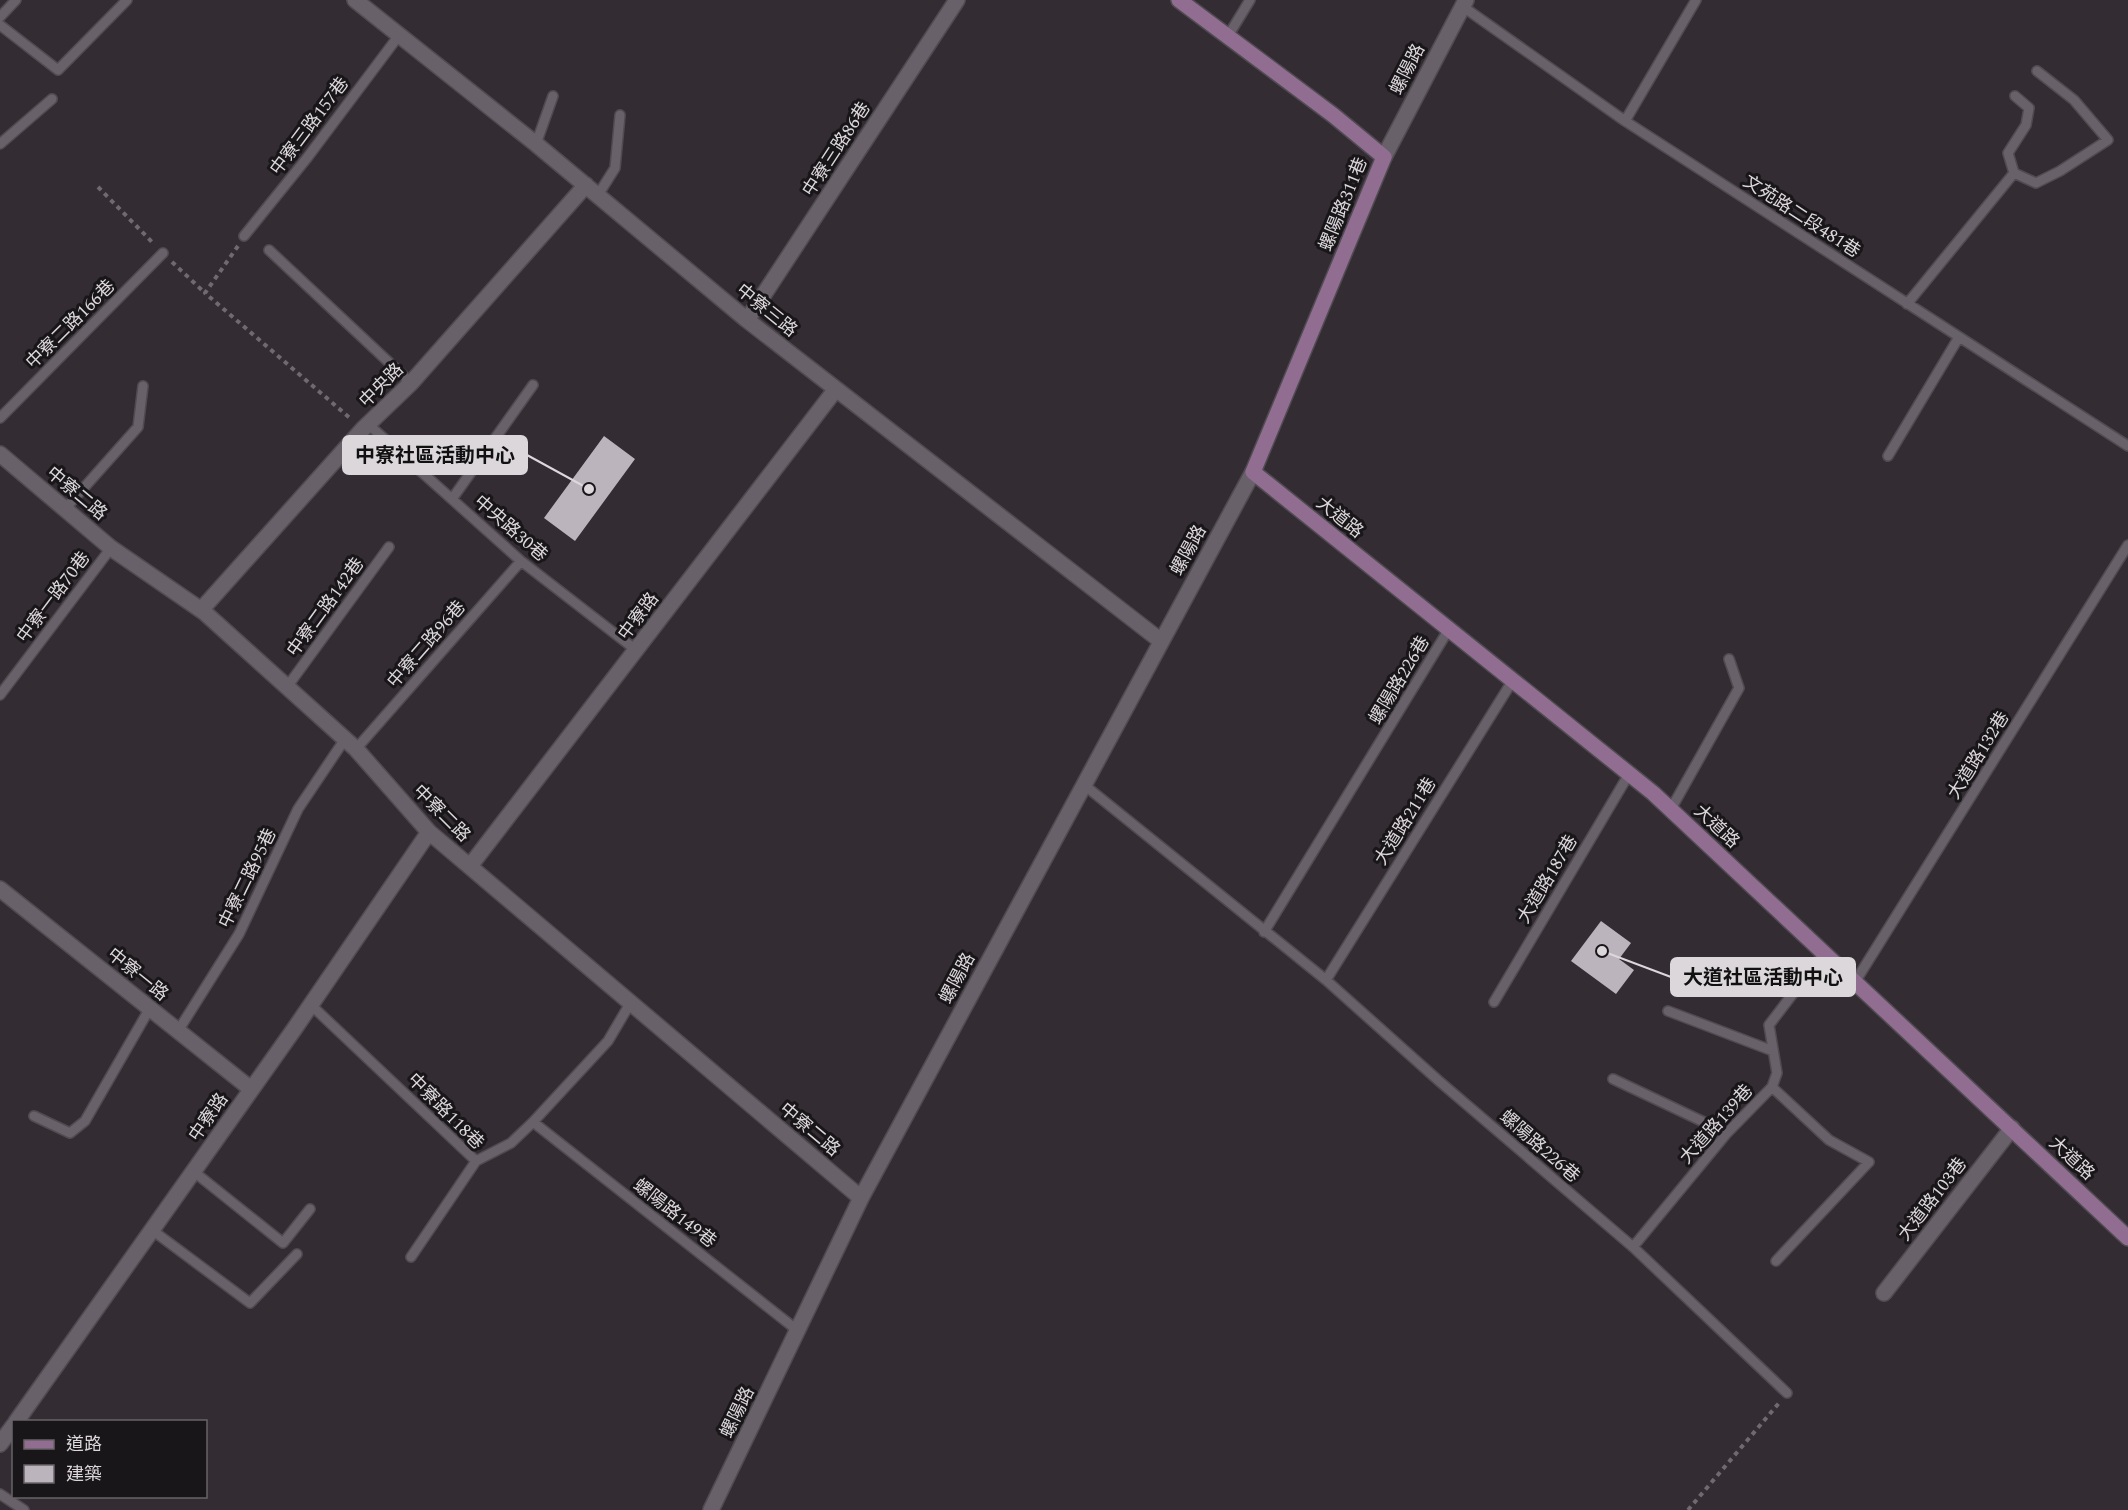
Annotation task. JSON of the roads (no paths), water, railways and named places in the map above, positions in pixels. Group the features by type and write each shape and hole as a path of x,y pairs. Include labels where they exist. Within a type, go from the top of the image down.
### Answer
{"street":[{"name":"中寮三路86巷","path":"747,320 957,0"},
{"name":"螺陽路311巷","path":"1179,0 1333,115 1384,157 1253,472"},
{"name":"中寮三路","path":"359,1 592,190 747,320 1161,641"},
{"name":"螺陽路","path":"1384,157 1464,3"},
{"name":"中央路","path":"201,610 366,427 411,383 592,190"},
{"name":"中寮路","path":"470,866 836,388"},
{"name":"中寮二路","path":"0,454 111,548 201,610 351,744 429,832 861,1198"},
{"name":"螺陽路","path":"711,1510 861,1198 1253,472"},
{"name":"大道路","path":"1253,472 1671,809 2128,1238"},
{"name":"中寮路","path":"17,1420 429,832"},
{"name":"中寮一路","path":"0,889 251,1089"},
{"name":"大道路103巷","path":"1884,1293 2012,1128"},
{"name":"中寮路","path":"0,1444 12,1427"}],"lane":[{"path":"0,17 16,0"},
{"path":"0,25 58,70 126,0"},
{"path":"1228,36 1250,0"},
{"path":"1625,122 1696,0"},
{"name":"文苑路二段481巷","path":"1464,3 1625,122 2128,446"},
{"name":"中寮三路157巷","path":"244,236 307,158 400,34"},
{"path":"2015,96 2029,108 2026,125 2008,153 2014,173 2036,183 2060,171 2108,140 2074,100 2037,71"},
{"path":"536,144 553,96"},
{"path":"0,144 52,99"},
{"path":"592,190 615,168 620,115"},
{"path":"1907,304 2014,173"},
{"path":"269,250 411,383"},
{"name":"中寮二路166巷","path":"0,418 163,253"},
{"path":"1888,456 1959,337"},
{"path":"452,499 534,385"},
{"path":"65,509 138,427 143,386"},
{"name":"中央路30巷","path":"366,427 521,561 636,650"},
{"name":"大道路132巷","path":"1855,982 2128,545"},
{"name":"中寮二路142巷","path":"287,687 389,547"},
{"name":"中寮一路70巷","path":"0,695 111,548"},
{"name":"中寮二路96巷","path":"351,744 521,561"},
{"name":"螺陽路226巷","path":"1264,932 1449,629"},
{"path":"1671,809 1739,688 1729,659"},
{"name":"大道路211巷","path":"1326,980 1513,680"},
{"name":"中寮二路95巷","path":"178,1031 239,934 298,809 351,744"},
{"name":"大道路187巷","path":"1494,1002 1629,774"},
{"name":"螺陽路226巷","path":"1083,784 1326,980 1439,1081 1633,1247 1787,1393"},
{"name":"大道路139巷","path":"1633,1247 1727,1133 1772,1087 1777,1073 1769,1025 1824,953"},
{"path":"476,1161 511,1143 533,1122 608,1041 631,1002"},
{"name":"中寮路118巷","path":"310,1004 476,1161 411,1257"},
{"path":"34,1116 70,1133 85,1120 150,1008"},
{"path":"1668,1011 1773,1051"},
{"path":"1613,1079 1727,1133"},
{"path":"1772,1087 1829,1140 1869,1162 1776,1261"},
{"name":"螺陽路149巷","path":"533,1122 797,1330"},
{"path":"193,1171 283,1243 310,1209"},
{"path":"152,1230 250,1303 297,1254"},
{"path":"0,1494 24,1510"}],"place":[{"name":"中寮社區活動中心","path":"589,489"},
{"name":"大道社區活動中心","path":"1602,951"}]}
